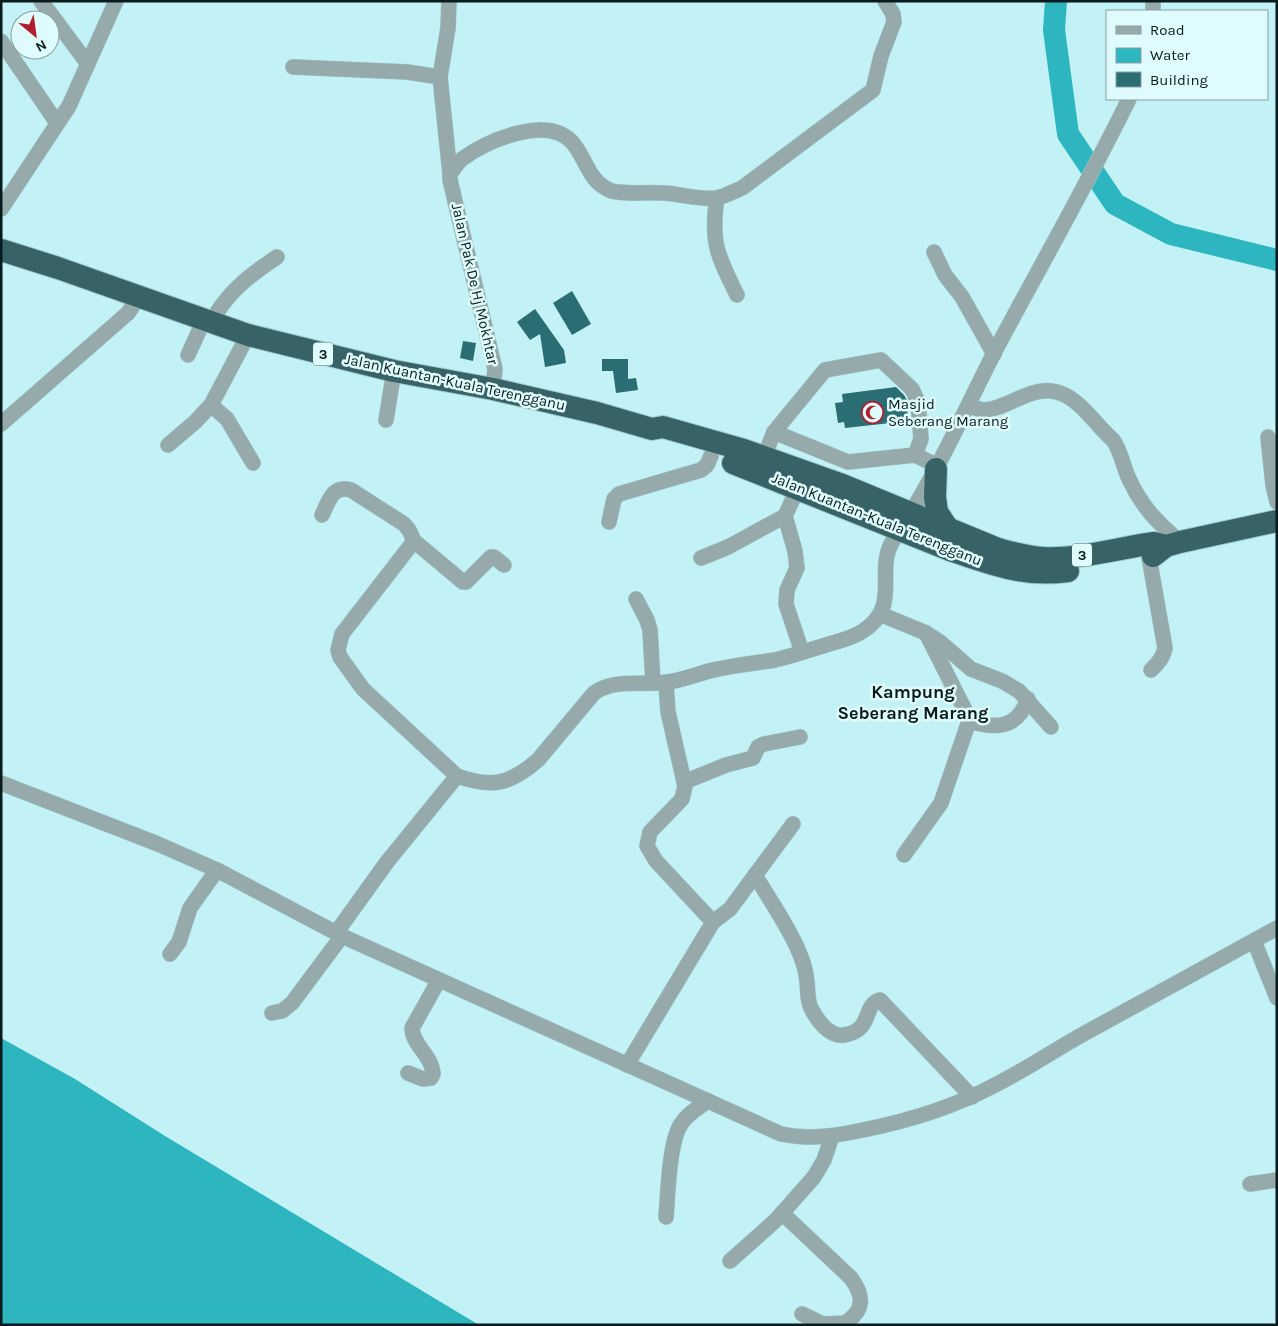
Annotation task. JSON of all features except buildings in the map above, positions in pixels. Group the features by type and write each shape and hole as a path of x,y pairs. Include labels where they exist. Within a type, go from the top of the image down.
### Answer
{"highway":[{"name":"Jalan Kuantan-Kuala Terengganu","path":"1,250 58,268 248,335 394,371 493,389 597,413 652,429 663,426 744,450 840,484 950,550 1016,571 1050,573 1165,549 1277,521"},
{"name":"Jalan Kuantan-Kuala Terengganu","path":"652,429 658,436 798,488 906,522 949,530 1022,556 1044,558 1070,557 1154,543 1165,549"},
{"path":"937,468 935,497 937,512 949,530"}],"street":[{"path":"41,1 88,64"},
{"path":"1,209 69,106 116,1"},
{"name":"Jalan Pak De Hj Mokhtar","path":"449,1 448,28 440,77 450,177 495,369 493,389"},
{"path":"450,177 461,160 492,142 509,134 525,131 546,131 563,135 569,139 595,179 610,190 717,198 742,188 873,90 894,22 894,14 885,1"},
{"path":"1,41 57,123"},
{"path":"293,67 407,72 440,77"},
{"path":"414,540 342,634 338,650 344,663 363,689 457,776 476,782 491,784 514,776 538,760 598,690 612,685 659,683 719,669 777,659 847,639 863,632 873,623 884,606 886,596 886,559 890,546 937,468 994,354 1129,100"},
{"path":"717,198 714,221 715,244 721,262 737,295"},
{"path":"934,252 945,275 962,298 994,354"},
{"path":"188,355 208,321 241,283 252,273 277,257"},
{"path":"1,424 128,313 139,296"},
{"path":"168,445 211,405 248,335"},
{"path":"764,457 774,432 825,370 881,360 912,389 918,402 921,438 915,455"},
{"path":"386,420 394,371"},
{"path":"969,406 983,410 1029,394 1046,391 1065,395 1113,440 1129,478 1144,506 1153,518 1165,549 1165,648 1160,661 1151,670"},
{"path":"211,405 227,420 254,463"},
{"path":"774,432 848,462 915,455 937,468"},
{"path":"1268,437 1273,485 1277,502"},
{"path":"609,522 614,499 619,494 701,470 707,465 711,456"},
{"path":"840,484 848,462"},
{"path":"322,515 334,492 342,488 351,490 404,524 410,530 414,540 463,582 466,582 490,557 494,557 504,565"},
{"path":"701,558 728,547 785,516 798,488"},
{"path":"785,516 798,568 787,590 786,604 802,652"},
{"path":"636,599 650,630 659,683 668,712 684,782 682,799 650,832 647,846 656,861 713,922"},
{"path":"880,614 926,633 940,642 971,669 1019,690 1051,727"},
{"path":"904,855 940,803 969,721 926,633"},
{"path":"969,721 992,726 1006,724 1021,715 1028,699"},
{"path":"684,782 718,768 753,758 758,747 764,744 800,737"},
{"path":"272,1013 282,1011 292,1003 387,862 457,776"},
{"path":"1,784 158,844 217,870 339,934 708,1102 781,1134 809,1138 876,1128 915,1117 972,1096 994,1086 1277,928"},
{"path":"628,1065 713,922 730,910 793,824"},
{"path":"170,954 178,942 190,908 217,870"},
{"path":"755,875 799,952 807,979 808,1002 819,1020 828,1030 834,1035 852,1033 859,1030 863,1026 873,1004 880,1000 972,1096"},
{"path":"1254,941 1277,998"},
{"path":"408,1073 423,1079 430,1078 433,1074 432,1065 414,1036 412,1028 438,980"},
{"path":"687,1117 689,1093"},
{"path":"666,1217 674,1140 681,1124 687,1117 708,1102"},
{"path":"730,1261 782,1213 821,1167 832,1136"},
{"path":"1250,1184 1277,1180"},
{"path":"782,1213 850,1278 859,1288 861,1295 857,1313 845,1323 823,1324 802,1314"}],"water":[{"path":"1,1038 75,1079 165,1136 479,1325 1,1325"}],"waterway":[{"path":"1056,1 1054,30 1068,134 1115,204 1171,234 1277,260"}],"place":[{"name":"Masjid Seberang Marang","path":"872,413"}],"district":[{"name":"Kampung Seberang Marang","path":"913,702"}]}
